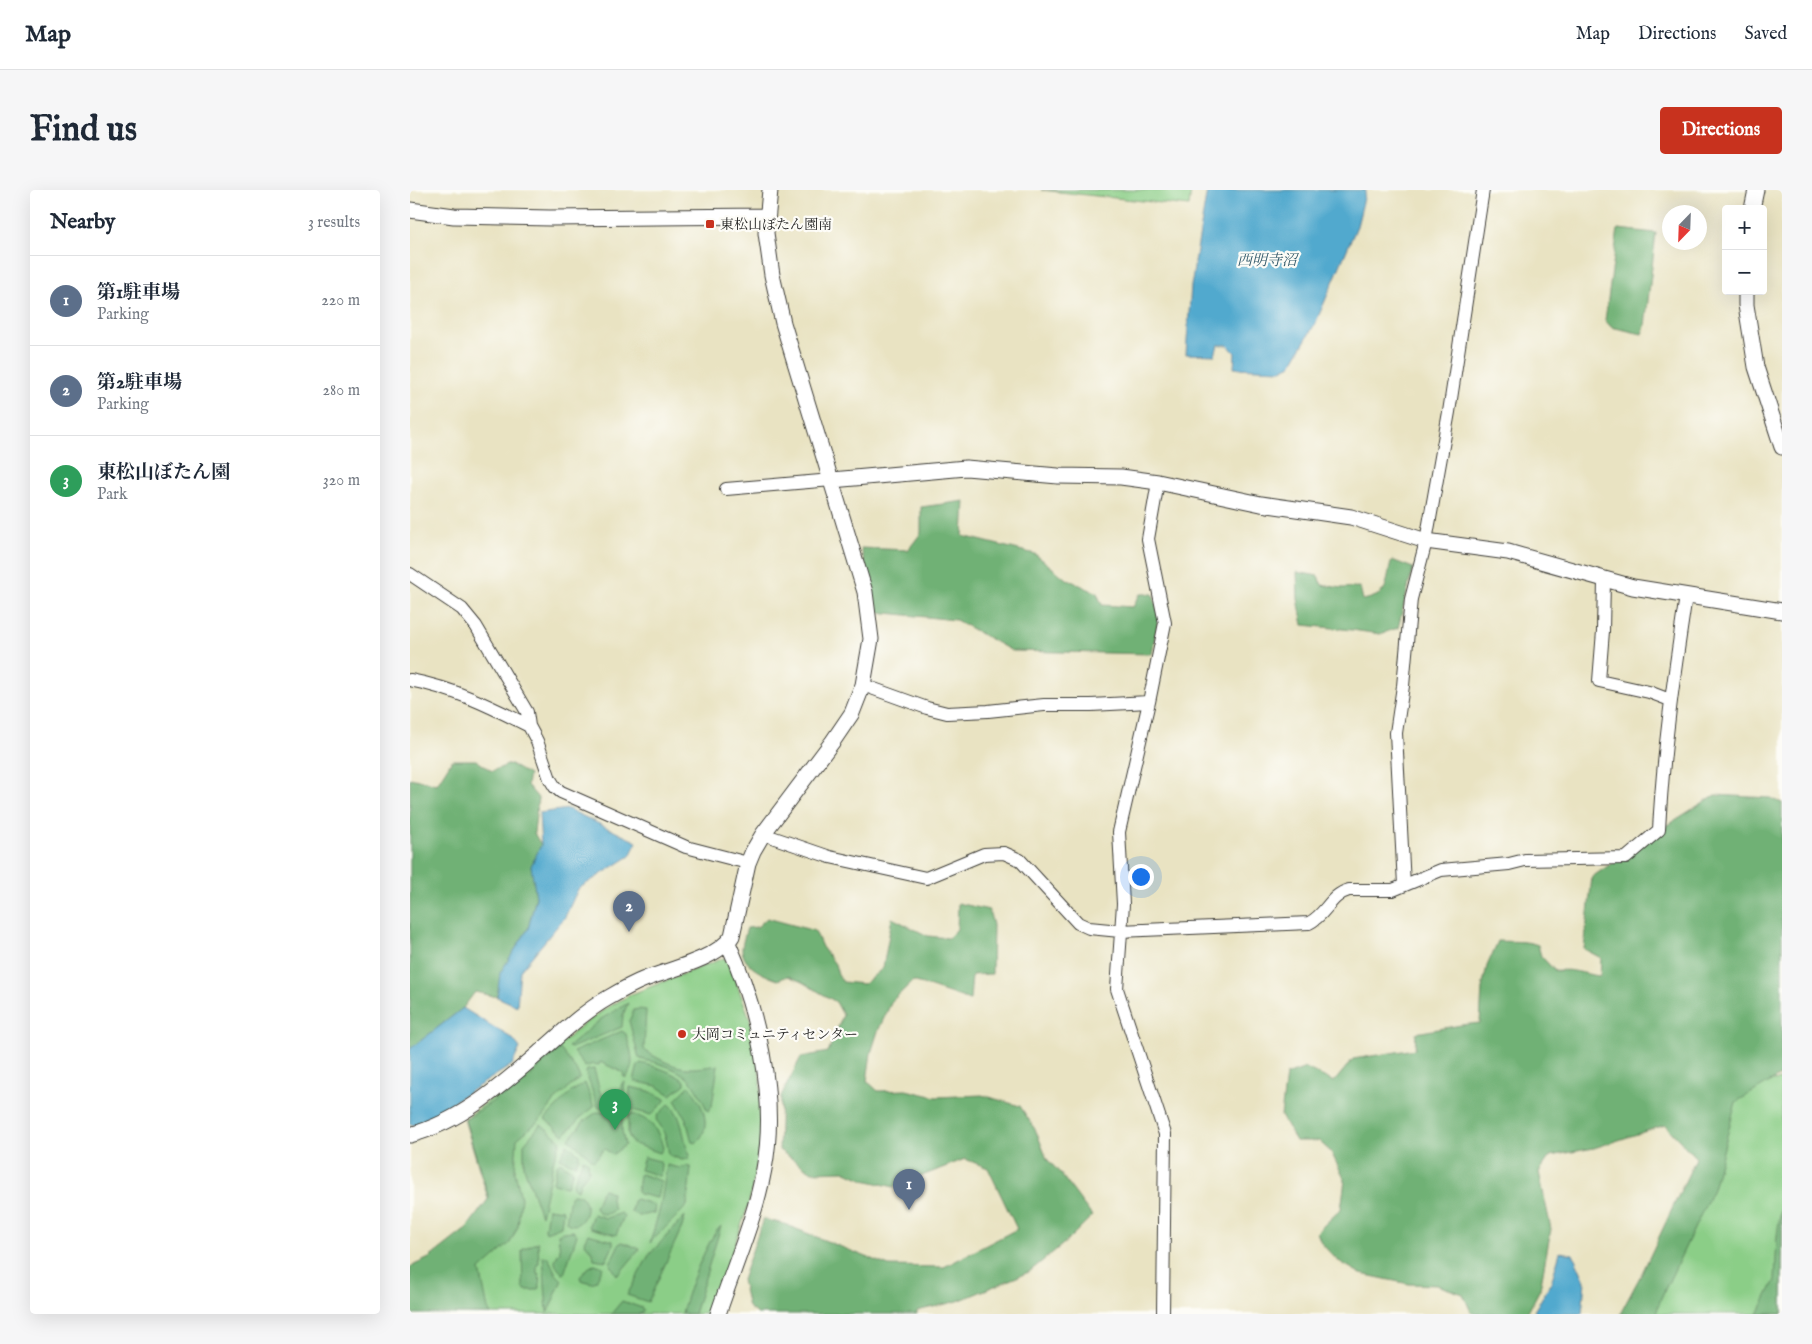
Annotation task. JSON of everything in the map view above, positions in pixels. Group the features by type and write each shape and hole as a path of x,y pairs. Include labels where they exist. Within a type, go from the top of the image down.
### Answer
{"street":[{"path":"410,1135 445,1123 493,1092 541,1052 576,1019 606,999 629,986 707,955 728,943 732,936 748,864 763,834 852,713 863,684 871,639 865,592 782,323 768,253 766,233 766,216 770,190"},
{"path":"1404,885 1396,733 1403,686 1411,599 1426,540 1449,412 1483,190"},
{"path":"1753,205 1756,190"},
{"path":"410,210 454,216 560,218 766,216"},
{"path":"1746,295 1756,367 1782,446"},
{"path":"726,489 966,468 1058,476 1121,477 1158,482 1261,504 1351,517 1426,540 1508,552 1633,587 1782,611"},
{"path":"1158,482 1148,539 1164,623 1149,702 1120,827 1123,904 1117,989 1165,1134 1163,1314"},
{"path":"410,574 462,609 476,626 527,712 529,726 555,787 562,792 686,847 748,864"},
{"path":"1604,580 1599,680 1649,692 1670,700"},
{"path":"763,834 830,857 926,878 984,854 1004,853 1020,860 1078,923 1089,928 1120,931 1309,924 1319,919 1325,909 1342,892 1349,890 1393,890 1441,870 1509,864 1525,860 1626,858 1659,830 1662,772 1670,700 1686,596"},
{"path":"410,680 434,684 480,701 529,726"},
{"path":"863,684 927,708 947,713 1044,705 1149,702"},
{"path":"718,1314 756,1204 764,1167 770,1119 761,1047 753,1012 728,943"}],"green space":[{"path":"1041,190 1191,190 1189,206"},
{"path":"1618,229 1656,233 1645,326 1642,334 1611,327 1605,320"},
{"path":"965,501 963,536 1035,554 1065,578 1097,593 1102,605 1133,607 1140,594 1153,594 1159,615 1152,654 1012,651 956,620 876,612 861,548 908,550 921,533 921,507"},
{"path":"1392,560 1413,568 1398,628 1380,634 1303,625 1298,599 1297,572 1318,576 1322,585 1342,588 1360,587 1363,600 1372,598 1383,591"},
{"path":"452,760 476,760 492,771 510,764 529,775 527,785 538,798 534,833 541,845 532,866 536,897 528,929 503,969 497,997 475,992 463,1008 410,1049 410,778 437,784"},
{"path":"1715,795 1771,798 1782,803 1782,1080 1780,1076 1736,1102 1713,1189 1661,1298 1656,1314 1620,1314 1643,1271 1696,1158 1665,1125 1594,1148 1550,1156 1539,1172 1551,1229 1540,1289 1527,1314 1475,1314 1471,1312 1463,1294 1437,1285 1409,1284 1361,1274 1337,1260 1321,1243 1317,1232 1341,1209 1345,1180 1331,1152 1319,1141 1296,1141 1281,1116 1286,1075 1306,1068 1334,1082 1353,1059 1415,1049 1416,1033 1480,1023 1482,988 1487,966 1498,941 1538,945 1541,956 1555,971 1573,971 1600,976 1601,958 1584,949 1592,877 1659,830"},
{"path":"958,903 989,910 993,925 992,974 972,975 970,1000 913,981 892,1001 878,1031 871,1053 867,1081 878,1091 906,1090 936,1097 982,1095 1020,1106 1036,1131 1047,1159 1060,1173 1092,1216 1068,1240 1029,1272 958,1301 917,1311 917,1314 757,1314 748,1307 742,1280 763,1219 784,1224 889,1266 944,1267 1017,1229 988,1168 965,1159 894,1187 864,1180 844,1171 812,1172 779,1150 781,1096 801,1057 828,1052 843,1015 836,1002 788,976 778,980 754,969 743,954 742,947 747,928 757,927 767,918 815,931 822,947 835,964 838,975 843,982 864,984 883,968 892,918 928,936 948,938 957,929"},
{"path":"724,958 728,960 750,1019 759,1066 763,1116 761,1142 749,1203 711,1314 455,1314 490,1205 464,1119 535,1066 581,1026 608,1007 632,994"},
{"path":"628,1003 623,1015 622,1027 571,1048 568,1047 601,1019"},
{"path":"634,1010 646,1010 644,1049 647,1052 681,1067 697,1068 718,1065 712,1106 709,1111 694,1085 683,1075 668,1067 639,1058 629,1021"},
{"path":"622,1031 626,1034 632,1056 631,1067 626,1078 623,1076 624,1073 600,1062 599,1065 593,1064 585,1067 573,1052"},
{"path":"560,1049 576,1069 580,1078 557,1098 540,1120 517,1139 515,1172 521,1198 518,1226 510,1243 480,1270 488,1309 491,1314 410,1314 410,1267 429,1258 466,1229 489,1198 465,1120 524,1080 525,1082 544,1062"},
{"path":"641,1063 669,1072 685,1081 685,1084 671,1095 657,1086 634,1081 638,1065"},
{"path":"594,1069 600,1092 607,1100 618,1098 622,1083 625,1082 622,1110 599,1108 586,1073 587,1070"},
{"path":"1782,1080 1782,1314 1636,1314 1728,1086"},
{"path":"585,1083 594,1107 580,1118 564,1135 545,1119 571,1092"},
{"path":"689,1086 702,1107 705,1122 701,1137 696,1143 692,1142 686,1119 675,1100"},
{"path":"630,1087 649,1091 665,1099 665,1101 651,1115 629,1109"},
{"path":"669,1104 680,1121 690,1155 688,1159 682,1160 669,1155 664,1132 656,1120 658,1115"},
{"path":"597,1112 622,1114 622,1131 625,1145 612,1155 605,1149 603,1150 594,1161 569,1139 584,1121"},
{"path":"631,1114 643,1118 656,1130 663,1148 660,1153 632,1143 628,1134 628,1116"},
{"path":"541,1124 561,1141 554,1159 541,1216 524,1167 524,1144"},
{"path":"567,1144 579,1154 575,1165 560,1158"},
{"path":"644,1157 659,1161 661,1164 660,1176 640,1170"},
{"path":"583,1159 588,1162 589,1171 581,1181 578,1190 572,1186"},
{"path":"560,1162 573,1171 567,1187 554,1184 553,1182 557,1165"},
{"path":"667,1165 680,1168 688,1166 691,1168 687,1206 650,1243 660,1208"},
{"path":"639,1175 661,1181 657,1198 637,1192"},
{"path":"604,1189 612,1193 611,1200 614,1209 604,1214 595,1207"},
{"path":"573,1194 581,1196 585,1201 586,1207 582,1220 578,1224 572,1225 566,1222 570,1196"},
{"path":"636,1199 655,1205 654,1213 639,1216 631,1212 633,1201"},
{"path":"1782,1199 1782,1314 1758,1314 1775,1280 1777,1236"},
{"path":"548,1208 562,1210 563,1212 561,1226 546,1232 545,1229"},
{"path":"621,1213 624,1216 616,1235 590,1228 589,1225 593,1214 606,1218"},
{"path":"685,1216 682,1227 648,1302 627,1295 649,1255"},
{"path":"721,1226 694,1314 682,1314 698,1267 710,1242"},
{"path":"574,1231 577,1235 563,1274 555,1263 560,1251 558,1234"},
{"path":"588,1234 613,1241 613,1246 606,1261 594,1259 593,1253 584,1242"},
{"path":"538,1242 539,1263 537,1264 537,1273 539,1274 540,1288 525,1290 523,1287 522,1251"},
{"path":"622,1242 640,1249 618,1275 610,1263 619,1244"},
{"path":"543,1256 548,1257 556,1274 562,1280 548,1312 547,1312"},
{"path":"595,1264 603,1267 596,1281 592,1283 581,1280 580,1277 588,1268"},
{"path":"622,1301 642,1308 641,1314 611,1314"}],"water":[{"name":"西明寺沼","path":"1207,190 1366,190 1357,226 1316,322 1291,365 1281,370 1234,368 1235,353 1228,345 1218,345 1215,355 1186,354 1191,286"},
{"path":"568,809 637,842 630,856 578,889 565,917 520,971 517,1006 497,997 500,973 528,929 536,897 531,866 541,845 539,813"},
{"path":"463,1008 513,1039 520,1048 512,1065 417,1125 410,1125 410,1049"},
{"path":"1560,1252 1573,1254 1585,1281 1582,1314 1539,1314 1534,1311 1551,1283"}],"place":[{"name":"東松山ぼたん園南","path":"710,224"},
{"name":"第2駐車場","path":"629,932"},
{"name":"大岡コミュニティセンター","path":"682,1034"},
{"name":"東松山ぼたん園","path":"615,1130"},
{"name":"第1駐車場","path":"909,1210"}]}
